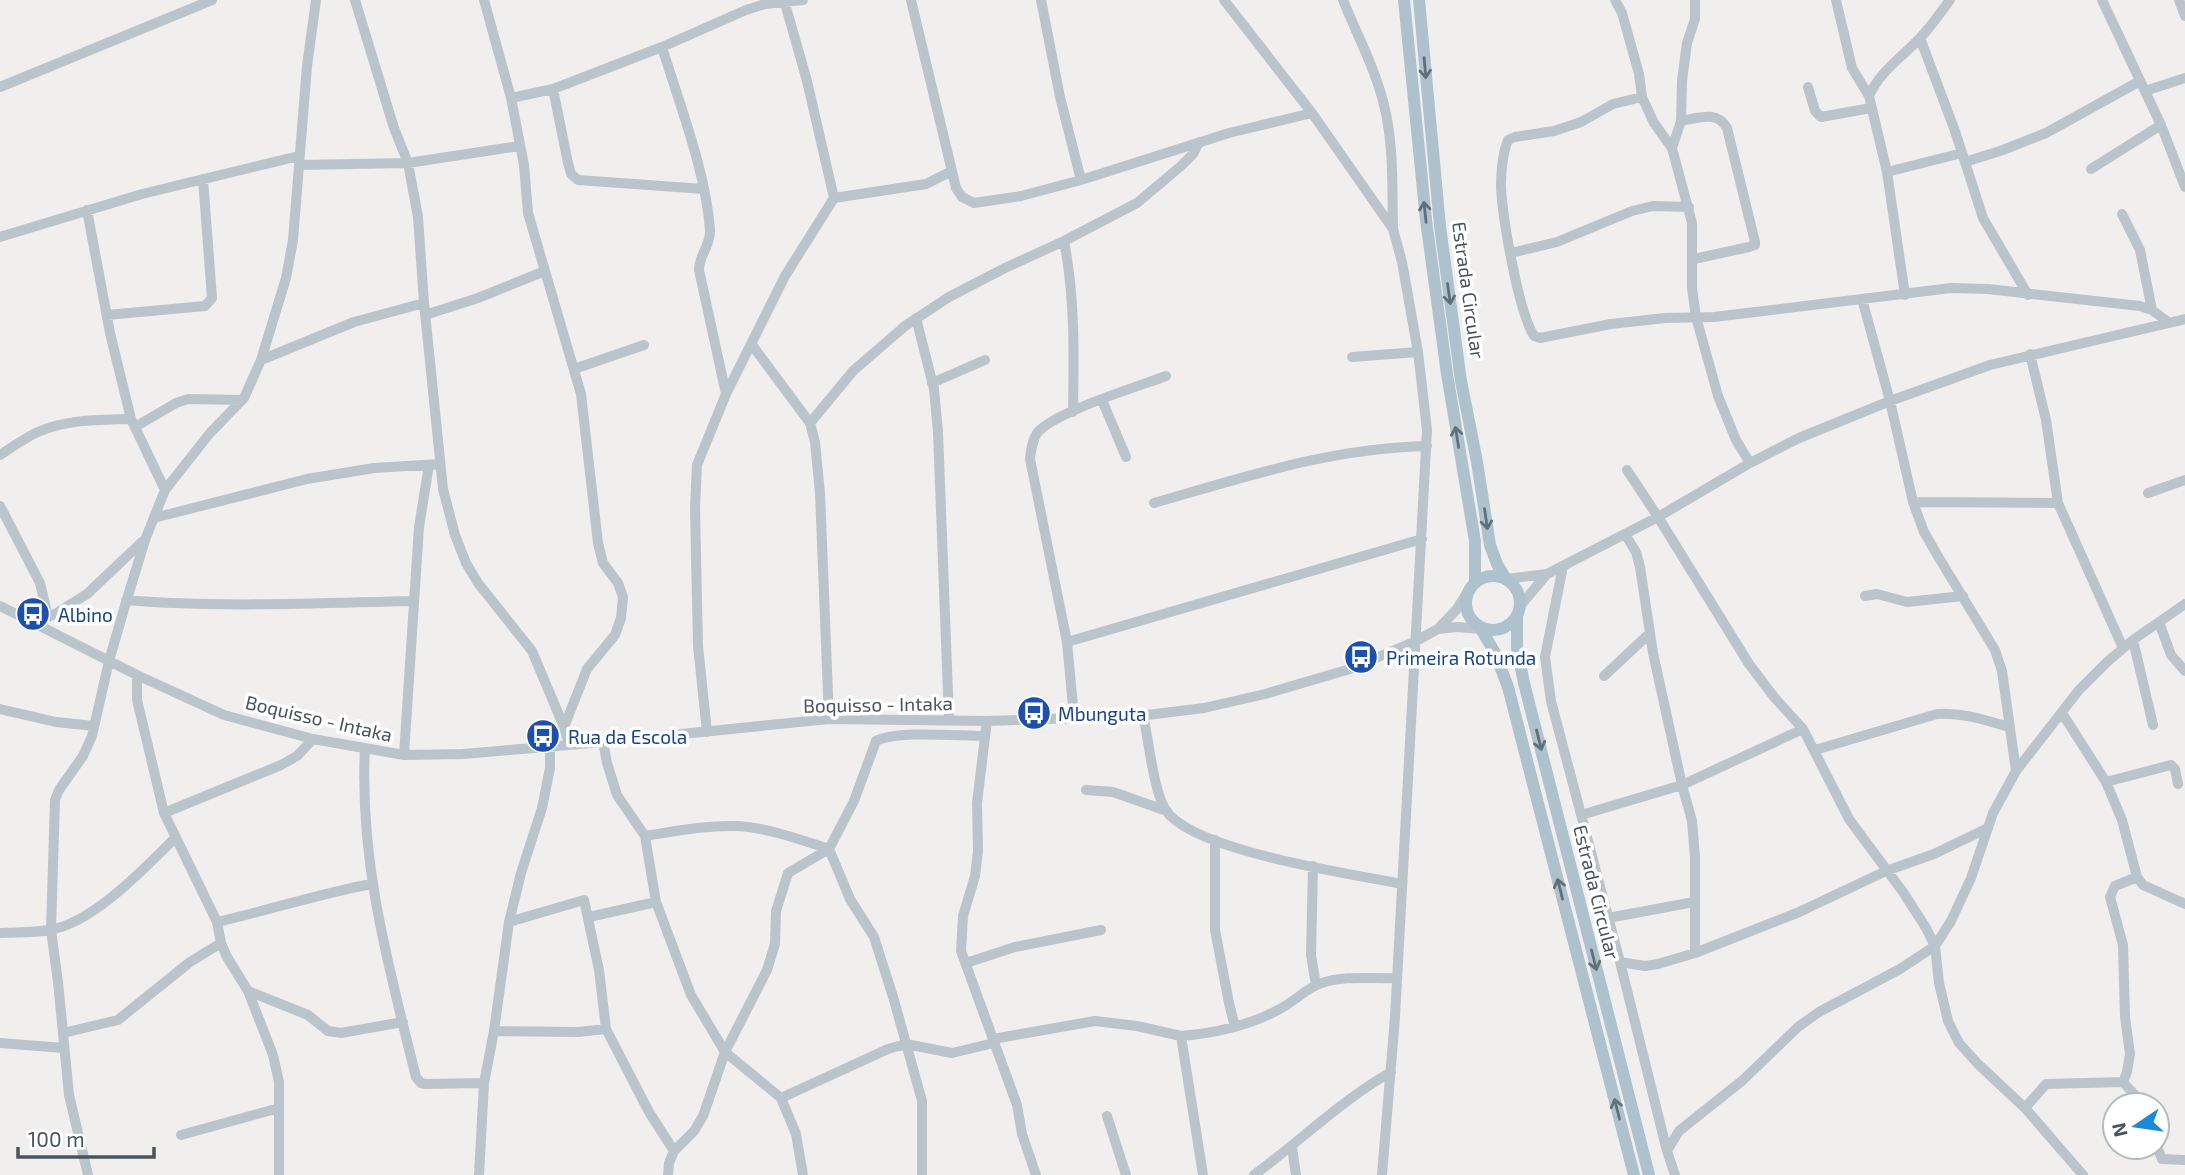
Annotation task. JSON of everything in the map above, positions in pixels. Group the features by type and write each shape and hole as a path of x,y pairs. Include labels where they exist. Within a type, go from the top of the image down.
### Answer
{"main road":[{"name":"Estrada Circular","path":"1404,0 1429,245 1475,541 1472,585"},
{"name":"Estrada Circular","path":"1419,0 1440,226 1461,380 1490,545 1506,579"},
{"path":"1487,576 1506,579 1517,590 1519,611 1505,628 1497,631 1481,629 1468,615 1466,606 1472,585 1487,576"},
{"name":"Estrada Circular","path":"1519,611 1517,649 1522,673 1649,1175"},
{"name":"Estrada Circular","path":"1481,629 1496,653 1508,687 1634,1175"}],"street":[{"path":"0,87 212,0"},
{"path":"88,1175 69,1095 51,930 55,800 83,756 94,726 108,660 145,540 166,490 210,433 242,400 261,360 286,278 293,240 316,0"},
{"path":"355,0 394,128 408,163 418,217 443,489 455,535 466,563 478,583 532,652 569,744"},
{"path":"484,0 511,98 524,165 528,214 581,394 598,542 603,563 618,583 623,597 621,618 615,635 587,669 564,727"},
{"path":"511,98 553,89 662,47 747,10 765,4 803,0"},
{"path":"911,0 957,188 962,197 974,203 1021,196 1081,180 1228,133 1312,113"},
{"path":"1041,0 1060,97 1081,180"},
{"path":"1224,0 1312,113 1393,229"},
{"path":"1343,0 1373,69 1385,108 1390,146 1393,229 1402,262 1418,352 1427,430 1397,978 1382,1175"},
{"path":"1615,0 1622,13 1639,74 1642,97 1654,123 1672,148 1692,223 1692,288 1696,317 1718,396 1736,440 1750,463"},
{"path":"1672,148 1681,121 1684,68 1687,43 1695,19 1695,0"},
{"path":"1836,0 1852,68 1869,96 1888,172 1905,295"},
{"path":"1869,96 1884,71 1920,38 1950,0"},
{"path":"2102,0 2161,125 2185,187"},
{"path":"2179,0 2185,16"},
{"path":"707,732 698,646 697,465 704,442 726,394 785,276 834,198 810,92 785,2"},
{"path":"1920,38 1983,218 2028,295"},
{"path":"662,47 704,189 710,240 699,260 699,270 726,394"},
{"path":"1888,172 2003,150 2046,133 2143,86 2185,78"},
{"path":"1808,87 1815,111 1821,117 1871,108"},
{"path":"553,89 568,163 571,173 578,180 704,189"},
{"path":"1642,97 1613,104 1581,122 1554,131 1508,140 1502,159 1501,189 1519,290 1534,336 1540,338 1611,324 1714,317 1951,288 2140,306 2152,310 2168,322"},
{"path":"1681,121 1711,116 1723,121 1755,242 1755,245 1749,247 1694,259"},
{"path":"2091,169 2161,125"},
{"path":"810,423 853,372 916,318 1005,268 1137,203 1181,166 1193,154 1199,142"},
{"path":"0,237 203,179 299,160 408,163 519,146"},
{"path":"834,198 926,184 952,171"},
{"path":"107,315 205,306 209,303 212,298 203,179"},
{"path":"1511,253 1557,242 1632,211 1653,206 1689,207"},
{"path":"87,210 107,315 133,423 166,490"},
{"path":"2122,214 2140,250 2152,310"},
{"path":"1064,241 1072,277 1073,412"},
{"path":"425,314 478,298 545,271"},
{"path":"1862,299 1890,401 1913,502 1924,532 1995,650 2002,671 2016,771"},
{"path":"261,360 354,322 424,303"},
{"path":"916,318 932,383 941,480 949,720"},
{"path":"1506,579 1547,574 1799,438 1890,401 1990,365 2185,319"},
{"path":"574,369 644,345"},
{"path":"752,345 810,423 816,442 829,719"},
{"path":"1352,357 1418,352"},
{"path":"2030,354 2046,420 2058,503 2123,648"},
{"path":"932,383 985,360"},
{"path":"1074,717 1067,642 1030,459 1033,442 1045,426 1073,412 1166,376"},
{"path":"0,455 28,437 50,428 83,421 133,423 188,400 242,400"},
{"path":"1102,400 1126,457"},
{"path":"1154,503 1313,458 1396,447 1427,446"},
{"path":"154,517 307,479 374,468 440,464"},
{"path":"404,755 419,527 429,465"},
{"path":"1627,470 1749,664 1803,729 1849,819 1903,892 1935,946 1939,983 1948,1021 1959,1043 2025,1108 2083,1175"},
{"path":"2148,493 2185,480"},
{"path":"1913,502 2058,503"},
{"path":"0,506 40,583 48,617"},
{"path":"1625,534 1636,552 1640,567 1650,633 1692,821 1695,857 1695,953"},
{"path":"1067,642 1422,539"},
{"path":"31,624 87,594 145,540"},
{"path":"1563,566 1545,657 1550,701 1675,1175"},
{"path":"1519,611 1547,574"},
{"path":"1438,629 1457,610 1472,585"},
{"path":"1865,596 1877,594 1907,602 1962,596"},
{"path":"127,600 161,603 413,601"},
{"path":"1667,1152 1679,1131 1734,1087 1798,1027 1819,1012 1900,969 1935,946 1951,921 1971,878 1988,828 2016,771 2080,690 2123,648 2185,604"},
{"name":"Boquisso - Intaka","path":"0,607 137,676 224,715 313,739 404,755 463,754 829,719 987,721 1143,715 1204,708 1265,694 1350,669 1438,629"},
{"path":"2159,622 2171,655 2185,671"},
{"path":"1438,629 1481,629"},
{"path":"1604,677 1650,633"},
{"path":"2133,640 2153,724"},
{"path":"137,676 137,700 164,814 217,922 221,943 248,991 274,1055 279,1082 279,1175"},
{"path":"0,709 57,722 94,726"},
{"path":"2062,713 2106,782 2122,820 2137,877 2143,885 2185,904"},
{"path":"1815,750 1937,714 1970,716 2009,727"},
{"path":"1143,715 1160,796 1167,811"},
{"path":"987,721 977,803 978,851 961,937 961,951 1017,1105 1029,1158 1036,1175"},
{"path":"1581,815 1682,785 1803,729"},
{"path":"670,1174 669,1163 674,1151 694,1131 703,1116 725,1052 767,970 775,944 776,911 788,873 829,849 854,802 876,741 882,738 913,736 984,736"},
{"path":"164,814 281,765 297,756 313,739"},
{"path":"603,742 617,795 645,836 656,902 691,995 725,1052 781,1098 796,1134 803,1175"},
{"path":"479,1175 484,1083 509,922 542,808 550,768 550,746"},
{"path":"365,748 364,818 371,884 416,1077 421,1083 484,1083"},
{"path":"2106,782 2171,765 2175,769 2178,784"},
{"path":"1086,790 1113,792 1167,811 1183,824 1215,840 1257,856 1402,884"},
{"path":"645,836 714,826 741,826 761,829 829,849"},
{"path":"1620,962 1645,966 1695,953 1797,913 1886,871 1934,854 1988,828"},
{"path":"0,933 51,930 76,920 105,903 129,884 175,838"},
{"path":"1215,840 1215,930 1235,1027"},
{"path":"829,849 850,899 874,937 906,1044 922,1101 922,1175"},
{"path":"1313,866 1311,955 1316,985"},
{"path":"2123,1082 2130,1054 2125,1017 2123,945 2110,897 2115,886 2137,877"},
{"path":"217,922 315,895 371,884"},
{"path":"509,922 581,900 586,903 606,1029 649,1112 674,1151"},
{"path":"589,917 656,902"},
{"path":"1608,918 1694,902"},
{"path":"966,963 1015,947 1101,930"},
{"path":"63,1033 118,1020 181,968 221,943"},
{"path":"781,1098 888,1049 906,1044 952,1053 994,1041 1096,1021 1181,1035 1201,1034 1256,1021 1284,1007 1316,985 1341,978 1397,978"},
{"path":"248,991 308,1015 328,1031 341,1033 402,1023"},
{"path":"494,1031 578,1032 606,1029"},
{"path":"1181,1035 1203,1175"},
{"path":"0,1044 64,1048"},
{"path":"1254,1175 1357,1093 1391,1072"},
{"path":"2025,1108 2046,1084 2123,1082 2131,1091"},
{"path":"181,1135 279,1108"},
{"path":"1107,1116 1126,1175"},
{"path":"1661,1129 1679,1131"},
{"path":"1292,1147 1296,1175"}],"place":[{"name":"Albino","path":"33,614"},
{"name":"Primeira Rotunda","path":"1361,657"},
{"name":"Mbunguta","path":"1034,713"},
{"name":"Rua da Escola","path":"543,736"}]}
